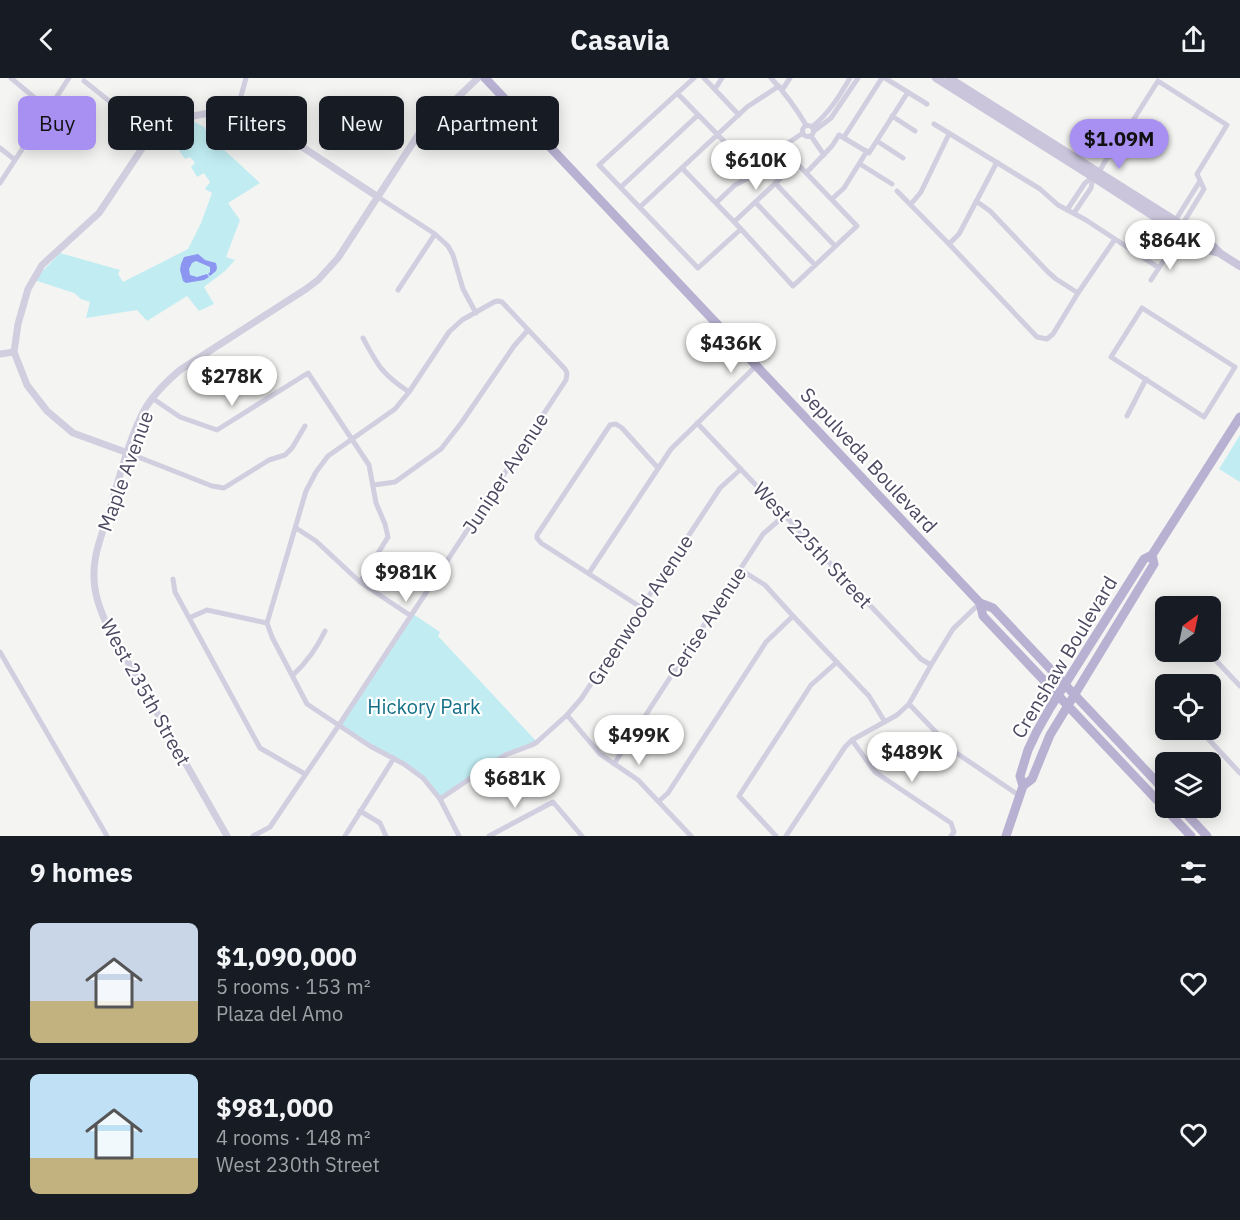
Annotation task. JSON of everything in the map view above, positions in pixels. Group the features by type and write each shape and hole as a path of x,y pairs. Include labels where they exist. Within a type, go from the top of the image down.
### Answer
{"main road":[{"name":"Sepulveda Boulevard","path":"485,78 980,603 993,608 1155,780"},
{"path":"936,78 989,107 1098,174 1178,226 1204,249 1221,254 1240,266"},
{"path":"950,78 989,107"},
{"name":"Crenshaw Boulevard","path":"1006,836 1023,786 1020,776 1037,731 1144,559 1152,555 1240,417"},
{"name":"Crenshaw Boulevard","path":"1023,786 1032,779 1050,735 1067,705 1154,564 1152,555"},
{"name":"Sepulveda Boulevard","path":"980,603 983,616 1191,836"},
{"path":"1190,818 1207,836"}],"street":[{"path":"11,78 33,96"},
{"path":"56,96 69,78"},
{"path":"241,96 246,78"},
{"name":"Maple Avenue","path":"99,540 139,421 152,398 180,370 318,280 338,258 418,135 478,78"},
{"path":"694,78 599,165 698,268 741,229"},
{"path":"704,78 739,115"},
{"path":"715,89 722,78"},
{"path":"771,78 781,88 811,130 824,155"},
{"path":"640,207 747,107 781,88 790,78"},
{"path":"759,169 785,145 803,133 806,136 837,101 850,78"},
{"path":"811,130 831,118 858,78"},
{"path":"844,137 884,78 927,104"},
{"path":"1074,213 1158,81 1227,125 1197,174 1204,189 1178,226"},
{"path":"84,82 108,99"},
{"path":"832,199 844,189 908,92"},
{"path":"678,93 751,169"},
{"path":"621,187 698,115"},
{"path":"892,117 915,131"},
{"path":"934,124 1040,189 1058,205 1086,220 1159,268"},
{"path":"911,204 921,192 949,134"},
{"path":"806,173 832,146 839,135 867,152"},
{"path":"877,141 903,158"},
{"path":"0,148 15,160"},
{"path":"0,183 21,150"},
{"path":"141,150 99,213 42,266 28,289 18,324 14,352 27,385 47,411 73,433 212,486 224,488 269,460 285,454 292,448 305,426"},
{"path":"307,150 435,234 448,246 463,289 476,313"},
{"path":"682,168 793,286 857,226 788,154"},
{"path":"949,243 959,234 997,162"},
{"path":"734,222 796,163"},
{"path":"860,164 892,184"},
{"path":"751,169 755,167 759,169"},
{"path":"750,177 751,169"},
{"path":"759,169 760,177"},
{"path":"1067,210 1084,183 1098,174"},
{"path":"750,177 756,180 760,177"},
{"path":"716,203 735,185 750,177"},
{"path":"760,177 773,185 835,246"},
{"path":"897,191 1037,337 1047,339 1053,334 1115,239"},
{"path":"1076,196 1082,201"},
{"path":"976,201 990,211 1048,272 1078,293"},
{"path":"755,202 815,265"},
{"path":"398,290 435,234"},
{"path":"1151,280 1170,251"},
{"path":"374,485 395,482 441,449 462,422 514,346 528,330 506,305 498,301 494,302 462,320 449,332 395,409 328,456 306,491 267,623 272,637 308,704 423,778 440,799 459,836"},
{"path":"1142,308 1235,367 1204,417 1146,380 1111,357 1142,308"},
{"name":"Juniper Avenue","path":"254,836 270,827 566,380 566,369 528,330"},
{"path":"363,338 378,366 391,380 409,392"},
{"path":"0,354 14,352"},
{"path":"589,573 676,443 756,366"},
{"path":"152,398 180,417 217,430 308,373 369,465 376,503 385,524 387,537 360,582"},
{"path":"1126,416 1146,380"},
{"name":"West 225th Street","path":"697,423 921,659 931,665"},
{"path":"642,608 541,543 537,538 539,531 607,428 613,424 619,425 658,468"},
{"name":"Greenwood Avenue","path":"440,799 505,755 537,742 567,715 581,699 720,488 741,469"},
{"name":"Cerise Avenue","path":"614,764 763,534 784,515"},
{"path":"296,528 316,541 360,582 411,616"},
{"name":"West 235th Street","path":"99,540 94,562 94,577 96,596 102,613 227,836"},
{"path":"741,570 765,585 869,696 885,722"},
{"path":"173,579 175,592 260,748 305,774"},
{"path":"786,836 845,747 852,740 897,715 909,704 953,629 980,603"},
{"path":"189,618 207,610 267,623"},
{"path":"659,801 668,793 766,642 793,616"},
{"path":"293,675 306,663 325,631"},
{"path":"0,652 107,836"},
{"path":"776,836 739,796 811,685 837,662"},
{"path":"1217,662 1240,686"},
{"path":"909,704 955,752 1020,796"},
{"path":"567,715 600,754 638,780 691,836"},
{"path":"852,740 875,772 951,823 952,834"},
{"path":"1209,740 1240,773"},
{"path":"345,836 394,758"},
{"path":"489,836 553,802 582,836"},
{"path":"360,811 380,823 387,836"}],"green space":[{"path":"194,122 206,131 206,150 224,150 260,183 228,203 240,220 226,257 235,260 204,287 214,304 199,311 187,296 147,321 137,310 86,318 90,302 74,293 34,280 60,253 120,270 118,274 123,282 188,249 212,193 205,189 210,182 204,173 197,177 191,167 195,163 190,157 185,159 179,150 194,150"},
{"path":"1240,435 1240,482 1219,469"},
{"name":"Hickory Park","path":"413,614 440,632 438,636 537,742 518,749 440,798 423,777 340,725"}],"water":[{"path":"198,254 205,260 216,263 216,271 210,276 208,274 210,267 196,261 189,269 190,275 197,277 207,274 209,277 186,283 183,281 180,270 181,264 184,257"}]}
